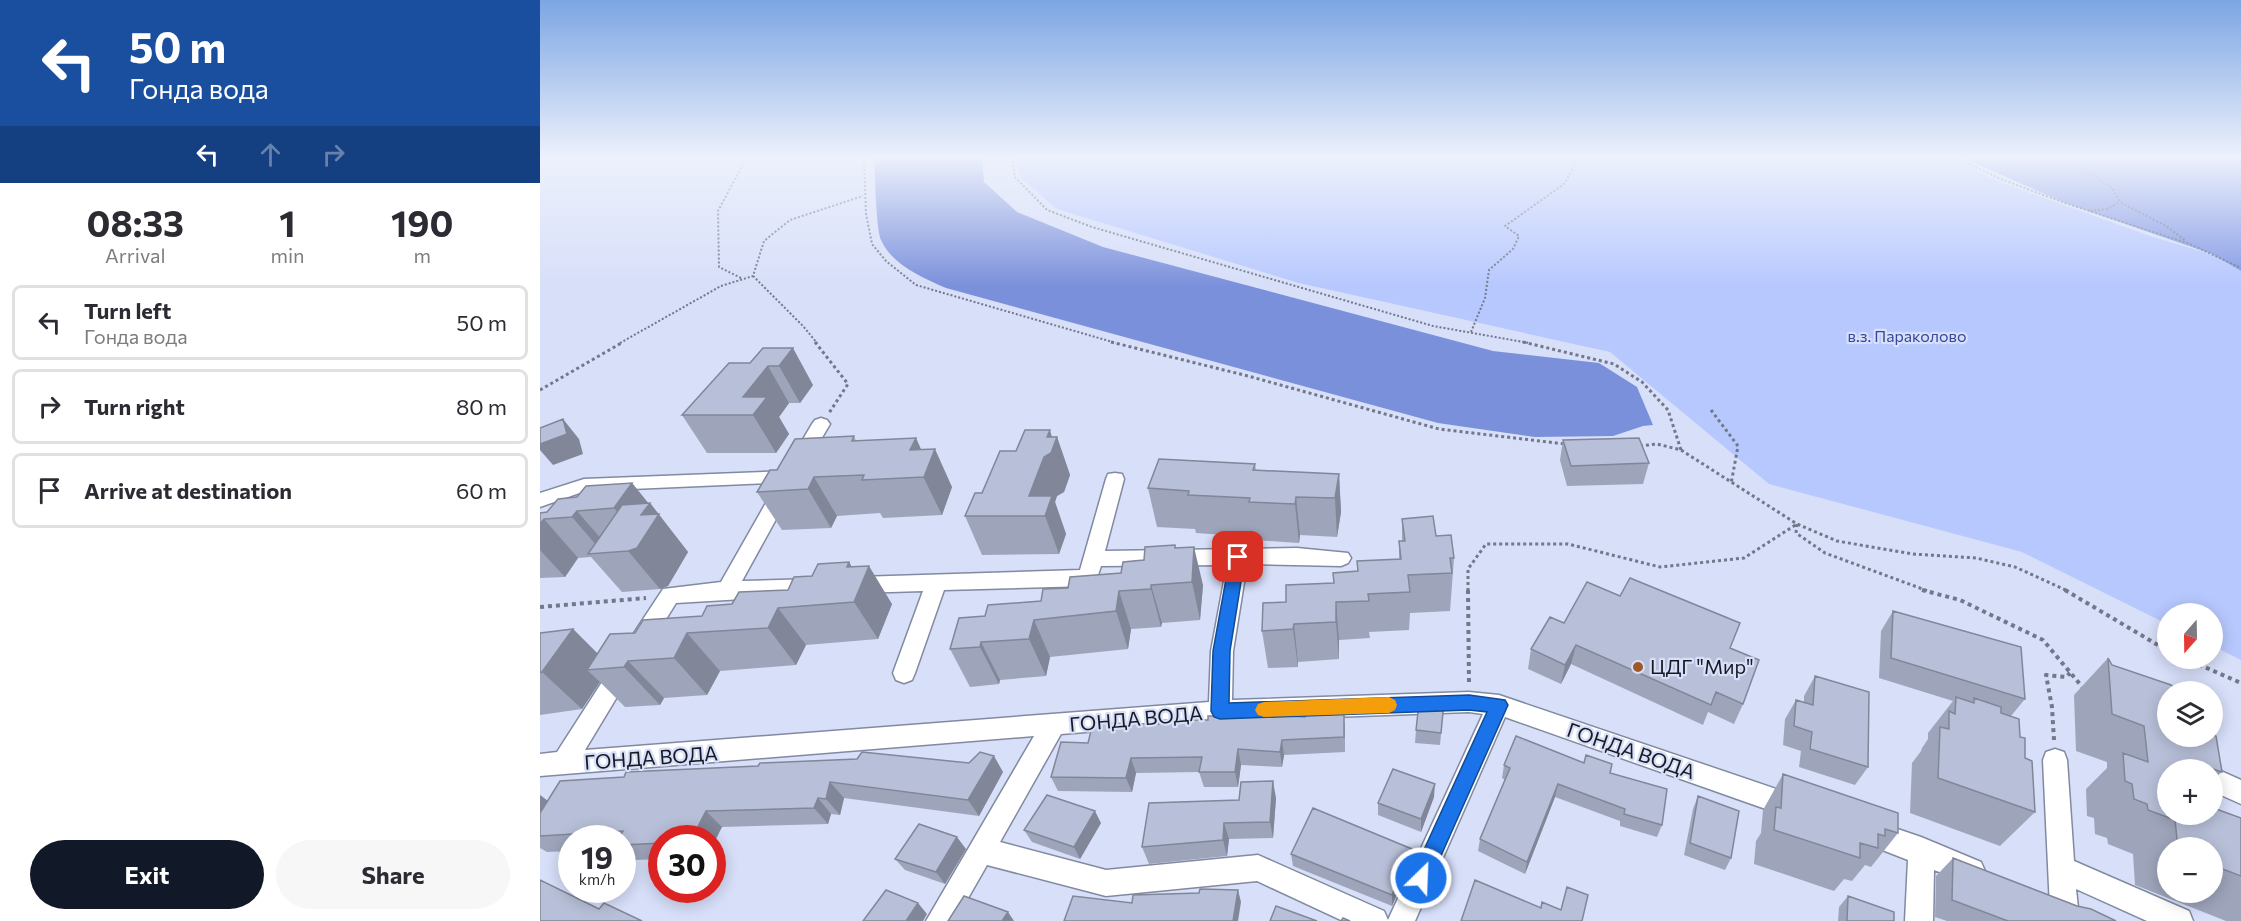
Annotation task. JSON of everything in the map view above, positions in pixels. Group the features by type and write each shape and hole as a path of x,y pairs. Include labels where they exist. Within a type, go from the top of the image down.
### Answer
{"street":[{"path":"727,590 821,424"},
{"path":"540,500 584,485 790,477"},
{"path":"551,765 670,596 727,590 1088,578 1115,479"},
{"path":"1220,711 1222,651 1238,557"},
{"path":"1093,559 1341,558"},
{"path":"904,673 938,582"},
{"name":"ГОНДА ВОДА","path":"551,765 1220,711 1469,702 1499,705 1810,812"},
{"path":"1401,921 1499,705"},
{"path":"940,921 1053,726"},
{"path":"2055,760 2063,870 2063,908"},
{"path":"2223,783 2241,792"},
{"path":"1855,827 1921,850 1998,882"},
{"path":"981,850 1106,883 1258,868 1374,921"},
{"path":"1918,921 1921,850"},
{"path":"2063,870 2179,921"}],"path":[{"path":"724,200 718,211 719,267 741,278"},
{"path":"753,276 764,241 790,220 851,200"},
{"path":"864,200 871,244 890,265 916,285 1139,350 1248,376 1439,429 1503,438 1574,444"},
{"path":"1037,200 1047,210 1092,227 1433,326 1515,340 1614,364 1642,382 1668,410 1681,450"},
{"path":"1471,332 1485,298 1489,270 1513,249 1519,236 1505,226 1542,200"},
{"path":"2058,200 2190,244 2241,267"},
{"path":"2088,211 2108,208 2120,202 2166,226 2190,244"},
{"path":"540,390 580,363 673,316 716,288 753,276"},
{"path":"753,276 803,326 848,384 821,424"},
{"path":"1711,410 1738,446 1731,484"},
{"path":"1638,446 1657,444 1681,450 1797,524 1837,541 1913,554 1976,558 2015,567 2062,588 2157,644"},
{"path":"1797,524 1796,533 1825,553 1919,589 1960,600 2043,640 2087,693"},
{"path":"1469,702 1468,569 1486,544 1568,544 1660,567 1744,558 1797,524"},
{"path":"540,607 670,596"},
{"path":"2209,669 2241,683"},
{"path":"2055,760 2052,707 2046,675 2067,677 2070,672"}],"green space":[{"name":"в.з. Параколово","path":"1046,200 2050,200 2153,237 2224,258 2241,270 2241,660 2223,651 2223,603 2157,603 2157,619 2022,552 1769,484 1610,352 1299,283 1057,209"}],"shaded area":[{"path":"876,200 1004,200 1017,212 1103,247 1493,351 1599,363 1637,387 1653,425 1613,436 1535,437 1438,423 946,288 918,275 893,257 881,240"},
{"path":"2058,200 2241,200 2241,271 2212,254"}],"building":[{"path":"763,348 793,348 779,366 768,366 743,397 767,397 753,415 682,415 729,363 750,363"},
{"path":"563,419 567,434 540,444 540,428"},
{"path":"1025,430 1050,430 1047,437 1057,437 1051,453 1044,457 1029,496 1052,496 1045,516 965,516 975,493 982,493 1000,451 1016,451"},
{"path":"854,436 852,441 916,438 910,450 935,449 924,477 862,480 864,475 814,477 808,489 757,492 770,470 777,470 795,439"},
{"path":"1639,438 1649,463 1571,466 1563,440"},
{"path":"1159,459 1255,464 1253,470 1339,474 1335,498 1296,497 1295,504 1249,502 1250,498 1188,495 1189,491 1148,488"},
{"path":"632,483 614,508 577,511 572,517 544,519 540,524 540,513 547,512 558,499 577,497 586,486"},
{"path":"650,503 641,515 659,514 637,548 628,551 588,554 622,505"},
{"path":"1433,516 1436,536 1451,535 1454,558 1450,558 1452,573 1408,575 1410,592 1368,594 1369,601 1336,602 1336,622 1294,624 1293,629 1262,631 1263,603 1286,602 1286,585 1334,583 1333,573 1358,571 1357,561 1401,559 1399,541 1405,541 1402,519"},
{"path":"1175,545 1175,548 1194,547 1192,582 1151,585 1151,589 1119,591 1116,611 1034,620 1029,639 981,642 980,647 950,649 959,618 985,616 988,605 1041,601 1043,589 1068,588 1070,577 1121,573 1123,562 1144,560 1145,547"},
{"path":"849,562 847,567 869,566 854,602 778,608 768,628 687,633 674,658 628,661 624,667 587,670 610,634 635,633 643,620 702,616 707,606 732,604 739,592 788,590 794,577 812,576 818,564"},
{"path":"1630,578 1740,623 1730,648 1759,660 1743,704 1716,692 1711,705 1576,645 1565,665 1531,649 1550,617 1564,623 1587,582 1620,596"},
{"path":"1893,611 2021,647 2025,699 1891,658"},
{"path":"573,629 542,672 540,673 540,633"},
{"path":"2108,658 2112,665 2159,681 2157,681 2157,747 2218,747 2220,759 2157,759 2157,813 2148,810 2147,804 2134,799 2132,784 2125,781 2123,753 2148,762 2144,726 2112,714"},
{"path":"1815,676 1869,692 1868,767 1810,749 1812,732 1794,726 1796,700 1813,705"},
{"path":"1956,697 1974,703 1974,698 2001,707 2001,713 2019,719 2020,737 2025,738 2025,758 2032,761 2035,812 1938,778 1940,727 1949,729 1949,711 1955,714"},
{"path":"1444,702 1441,733 1416,730 1419,703"},
{"path":"1344,708 1344,737 1282,740 1280,752 1238,749 1235,772 1199,772 1202,757 1131,758 1126,778 1051,777 1061,742 1088,743 1093,723 1159,724 1159,720 1208,720 1208,716 1250,716 1251,714 1305,717 1305,710"},
{"path":"1516,736 1584,763 1586,755 1612,764 1610,773 1667,789 1662,825 1624,814 1625,809 1558,784 1527,862 1480,839 1510,768 1504,765"},
{"path":"862,752 969,763 980,752 994,756 968,800 830,782 826,799 818,798 814,808 706,811 699,825 648,825 648,844 636,844 636,825 558,825 558,835 540,836 540,813 560,781 624,777 626,772 857,759"},
{"path":"1393,769 1435,784 1421,819 1378,803"},
{"path":"1783,774 1898,813 1898,833 1885,829 1885,836 1878,834 1878,848 1860,843 1860,858 1774,830 1776,807 1781,808"},
{"path":"1273,781 1270,822 1224,823 1223,840 1142,847 1149,803 1239,800 1241,782"},
{"path":"1047,795 1095,811 1074,847 1024,830"},
{"path":"1698,796 1739,811 1731,858 1690,843"},
{"path":"1313,808 1412,849 1392,895 1291,854"},
{"path":"2223,812 2241,818 2241,876 2223,869 2223,837 2177,837 2176,825 2223,825"},
{"path":"919,824 957,837 936,872 895,859"},
{"path":"1953,858 2077,906 2091,909 2116,921 2008,921 1952,900"},
{"path":"540,880 558,889 558,903 587,903 599,909 604,903 642,921 540,921"},
{"path":"1475,880 1541,908 1542,902 1561,910 1567,887 1588,895 1582,921 1461,921"},
{"path":"1200,889 1238,890 1233,921 1064,921 1073,896 1132,903 1133,895 1199,893"},
{"path":"886,890 918,903 906,921 863,921"},
{"path":"964,896 1008,912 1002,921 948,921"},
{"path":"1848,896 1894,912 1894,921 1847,921"},
{"path":"1276,906 1317,921 1270,921"}],"slow traffic":[{"path":"1264,710 1389,705"}],"place":[{"name":"ЦДГ \"Мир\"","path":"1638,667"}],"route":[{"path":"1238,557 1222,651 1220,711 1469,702 1499,705 1421,878"}]}
